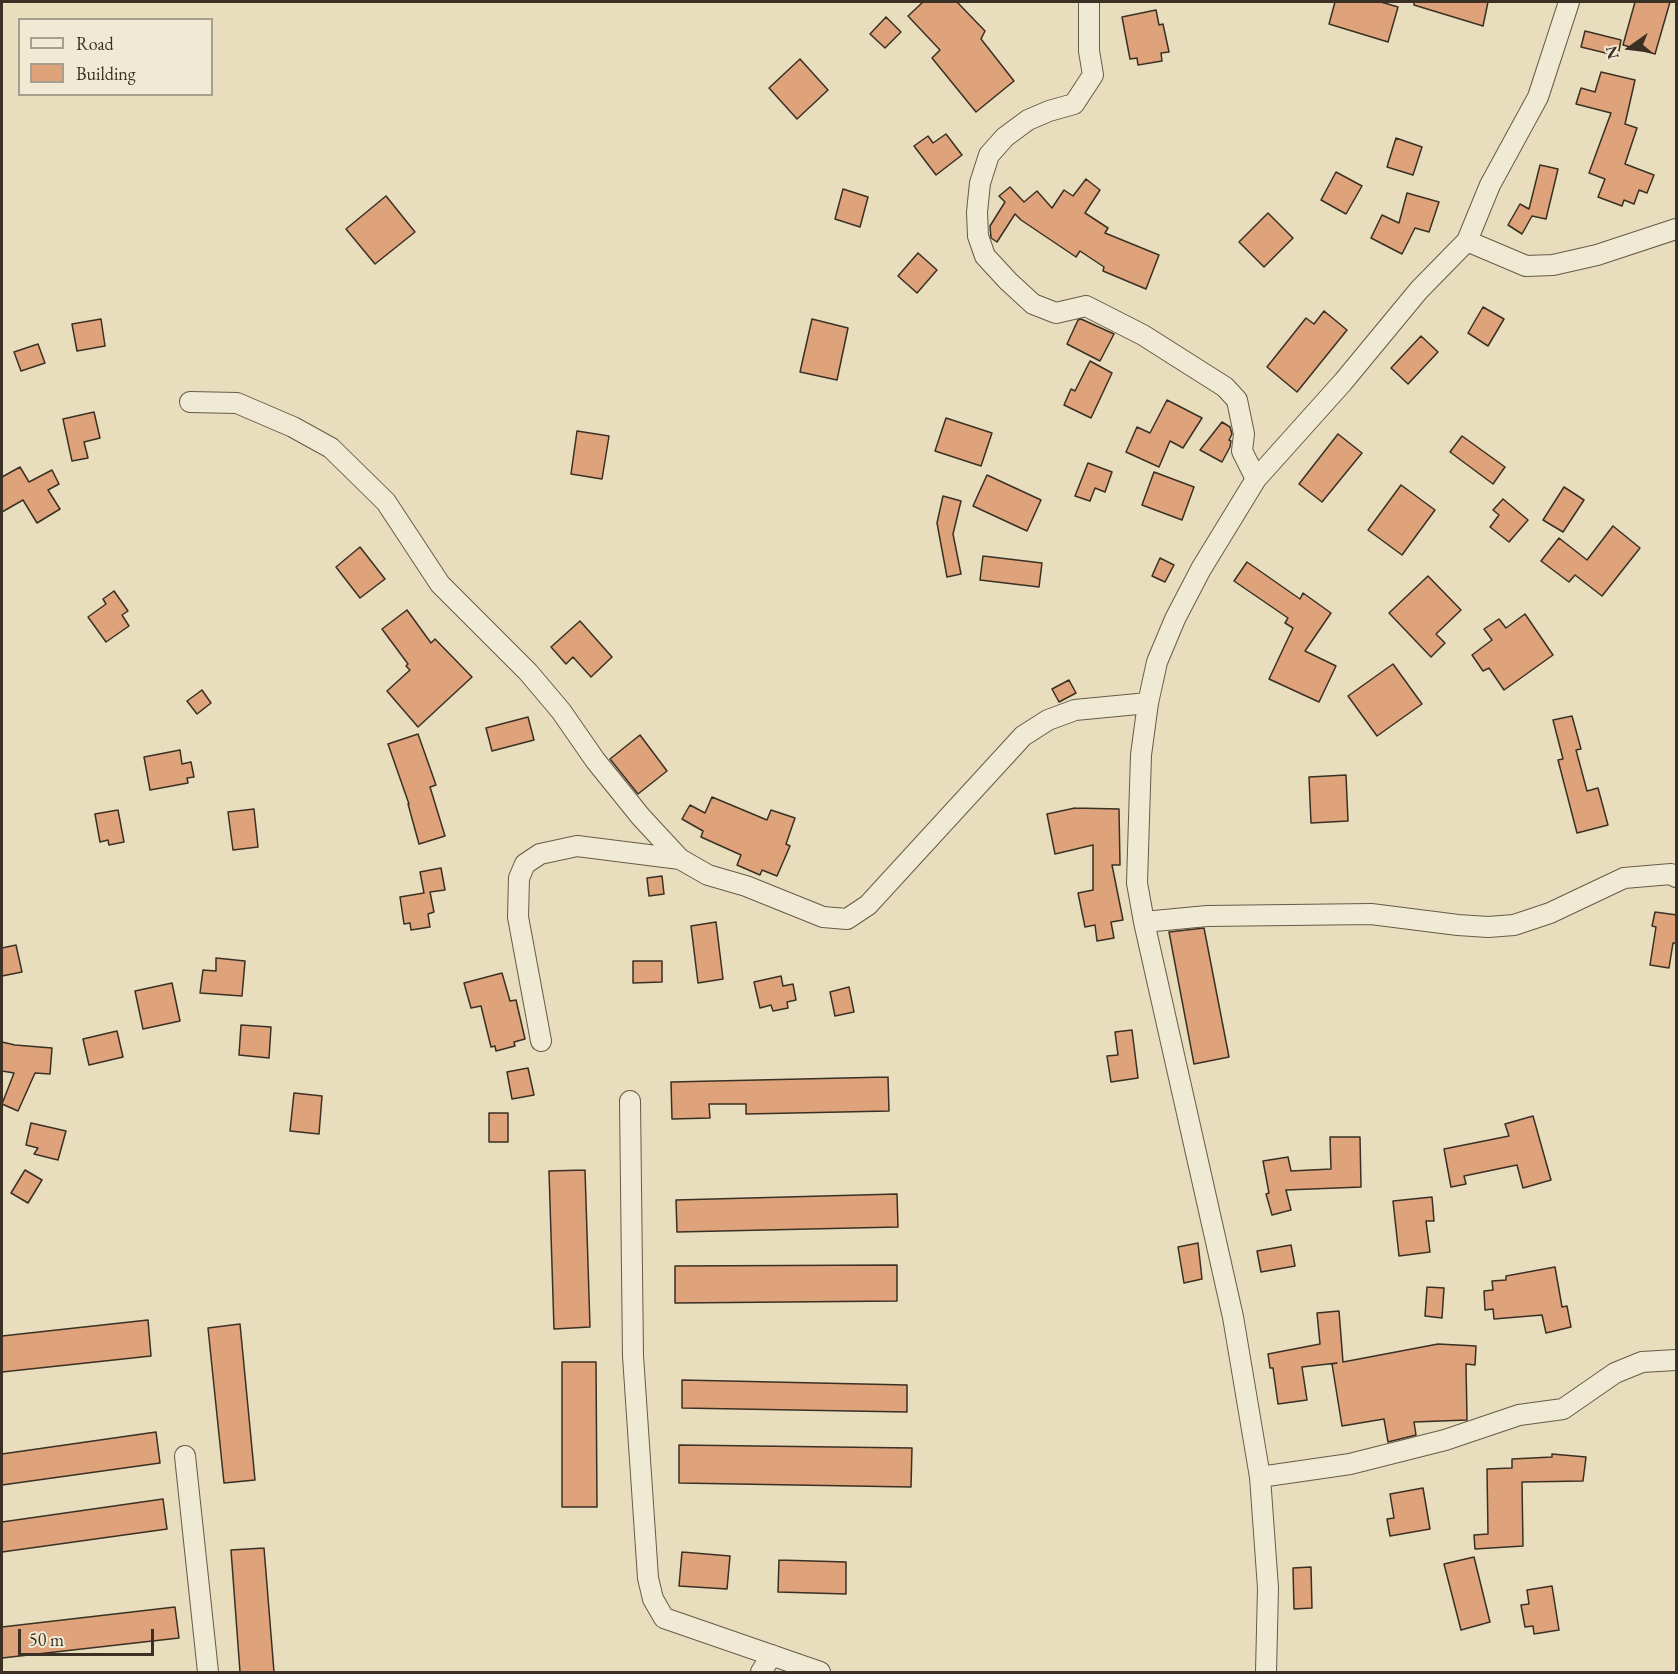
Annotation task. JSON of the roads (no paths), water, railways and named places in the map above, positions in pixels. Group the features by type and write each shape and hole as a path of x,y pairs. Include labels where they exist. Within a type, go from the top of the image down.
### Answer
{"street":[{"path":"1089,2 1089,51 1093,75 1074,104 1028,120 1005,137 989,155 980,183 977,212 978,236 986,256 1033,304 1056,313 1086,306 1143,335 1225,387 1237,400 1244,434 1242,451 1257,480"},
{"path":"1266,1672 1268,1588 1260,1478 1233,1317 1137,883 1141,755 1148,703 1157,662 1175,619 1202,569 1257,480 1419,291 1467,241 1490,185 1538,97 1569,2"},
{"path":"1467,241 1526,266 1553,265 1597,255 1677,229"},
{"path":"190,402 237,404 292,427 331,448 386,502 440,584 528,672 561,711 595,760 641,817 680,859 708,875 746,886 823,917 847,919 868,905 1023,736 1048,720 1076,710 1148,703"},
{"path":"541,1041 518,917 519,878 525,864 540,854 578,846 626,850 680,859"},
{"path":"1144,922 1207,916 1371,914 1458,925 1514,925 1550,913 1623,878 1671,874 1677,877"},
{"path":"630,1101 633,1356 648,1578 652,1599 664,1618 820,1672"},
{"path":"1260,1478 1350,1464 1445,1440 1519,1415 1563,1409 1615,1373 1642,1362 1677,1360"},
{"path":"185,1456 208,1672"},
{"path":"761,1672 772,1655"}]}
